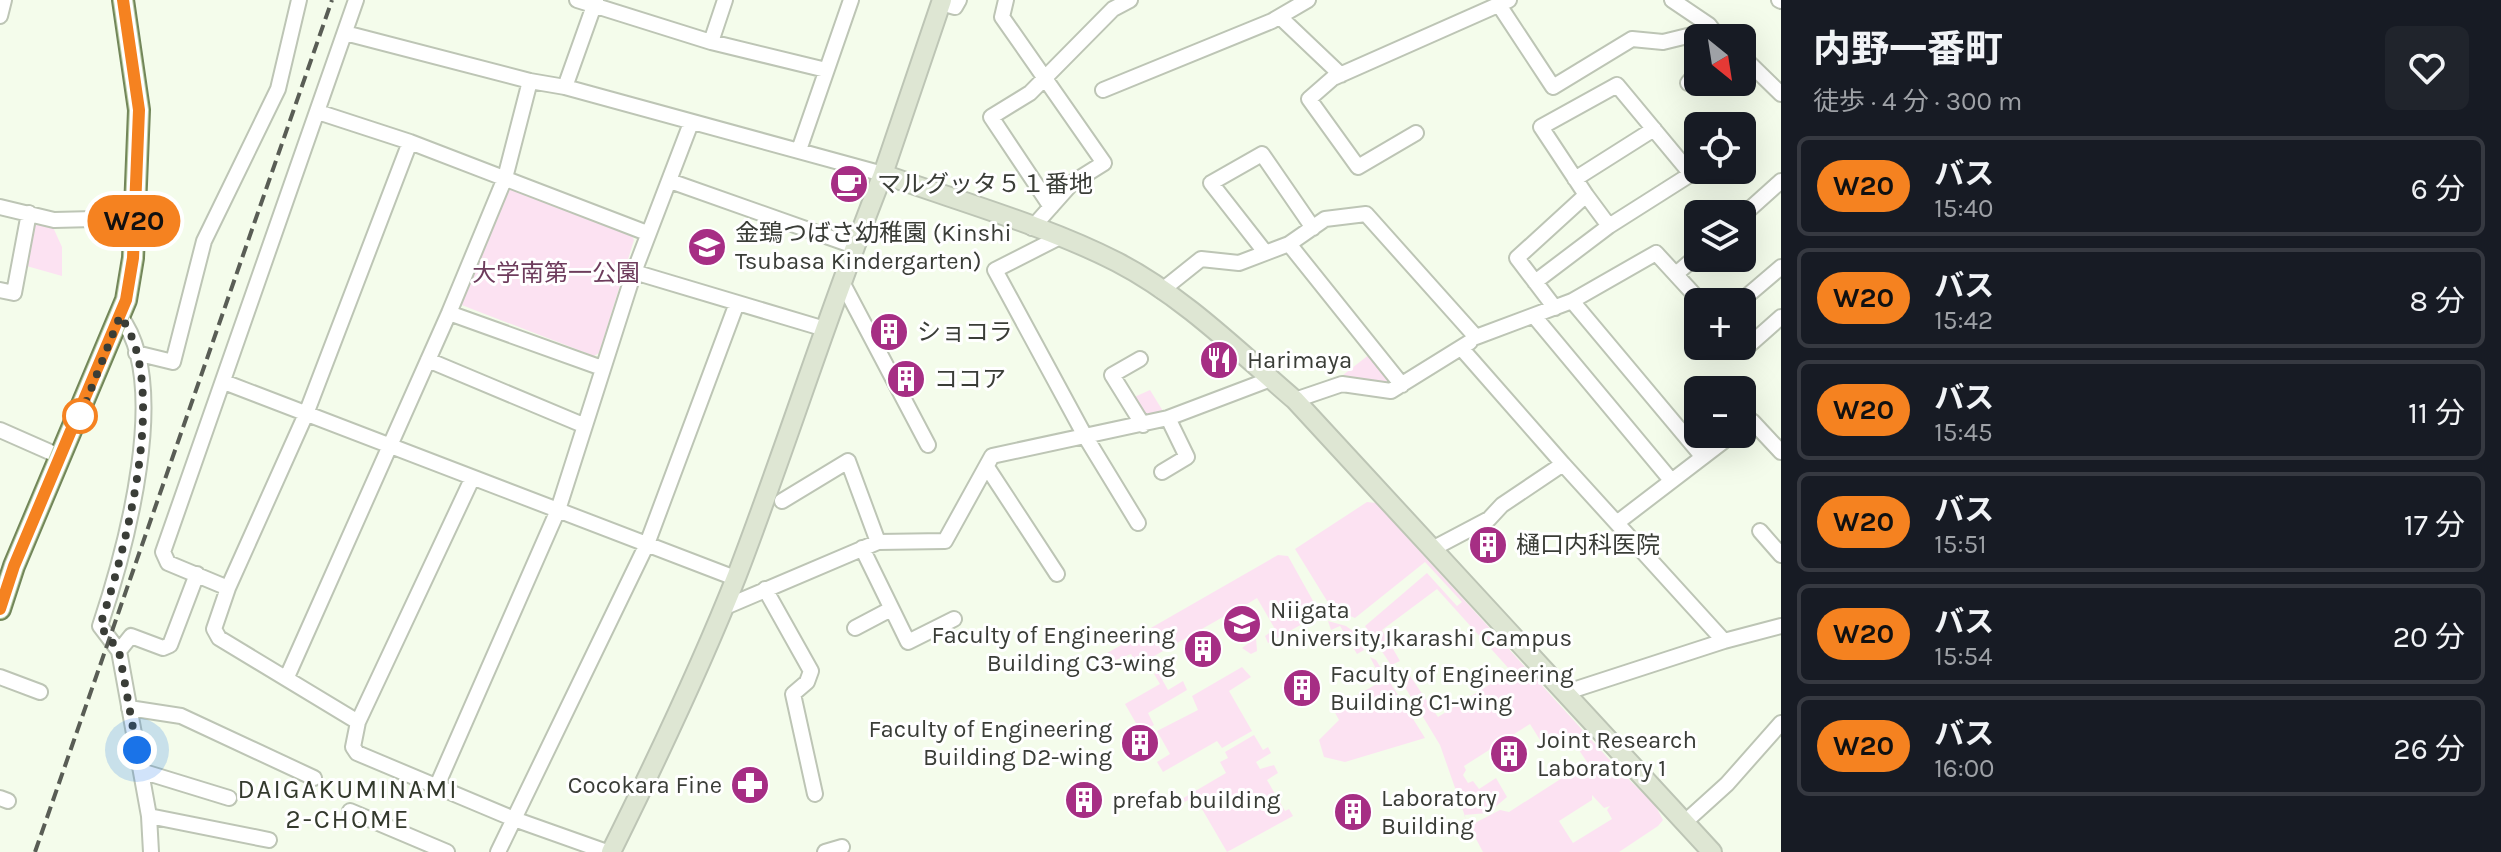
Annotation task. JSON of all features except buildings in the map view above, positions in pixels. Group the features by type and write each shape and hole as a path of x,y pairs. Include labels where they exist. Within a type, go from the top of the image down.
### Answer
{"main road":[{"path":"0,609 14,566 59,456 78,422 120,316 133,258 139,110 123,0"}],"street":[{"path":"0,16 4,0"},
{"path":"136,353 173,362 204,241 278,89 299,0"},
{"path":"228,588 168,563 163,552 356,0"},
{"path":"577,0 595,2 711,42 826,70"},
{"path":"711,42 725,0"},
{"path":"799,150 851,0"},
{"path":"1006,0 1002,17 1104,163 1072,183 1032,228"},
{"path":"1051,207 991,117 1030,93 1113,9 1130,0"},
{"path":"1103,90 1280,17 1308,0"},
{"path":"1672,0 1703,24"},
{"path":"472,479 358,722 353,740 357,753 514,819 609,852 735,578 854,246 947,1"},
{"path":"565,87 595,2"},
{"path":"1416,133 1358,167 1309,99 1314,91 1341,75 1504,3 1553,87 1632,39 1643,37 1663,42 1684,39"},
{"path":"1280,17 1341,75"},
{"path":"345,33 530,81 565,87 883,174 1118,262 1238,349 1295,400 1712,852"},
{"path":"1756,70 1781,94"},
{"path":"287,677 449,313 505,178 530,81"},
{"path":"1535,282 1609,226 1691,174 1617,85 1541,127 1609,226"},
{"path":"318,112 410,142 647,233"},
{"path":"436,788 558,510 647,233 691,123"},
{"path":"1575,179 1654,129"},
{"path":"358,722 215,634 214,629 228,588 306,414 410,142"},
{"path":"1265,252 1211,183 1262,154 1313,228"},
{"path":"670,181 854,246"},
{"path":"1756,203 1781,181"},
{"path":"1555,308 1517,258 1586,195"},
{"path":"0,207 54,220 134,218"},
{"path":"0,290 14,293 29,213"},
{"path":"1161,291 1201,259 1239,263 1289,244 1325,219 1366,214 1476,337"},
{"path":"1058,238 995,270 1085,436 1138,523"},
{"path":"1289,244 1402,385"},
{"path":"1295,400 1342,384 1391,391 1462,349 1476,337 1572,301 1656,253 1688,288"},
{"path":"1676,274 1684,267"},
{"path":"1756,288 1781,267"},
{"path":"634,272 825,329"},
{"path":"842,282 928,445"},
{"path":"1572,301 1702,456"},
{"path":"498,852 647,544 737,303"},
{"path":"449,313 602,368"},
{"path":"120,316 132,332 143,388 141,447 121,563 100,626 119,651 149,816 151,852"},
{"path":"1534,316 1670,479"},
{"path":"1756,339 1781,317"},
{"path":"1462,349 1724,641"},
{"path":"1140,359 1112,375 1143,425"},
{"path":"428,360 583,425"},
{"path":"723,608 878,542 945,541 992,456 1143,425 1271,379"},
{"path":"224,382 735,578"},
{"path":"1162,472 1187,457 1168,418"},
{"path":"1756,425 1781,452"},
{"path":"0,430 59,456"},
{"path":"1618,522 1713,448"},
{"path":"782,501 848,461 878,542"},
{"path":"1434,548 1489,519 1502,505 1563,464"},
{"path":"987,467 1057,574"},
{"path":"1760,531 1781,555"},
{"path":"862,548 908,642 954,619"},
{"path":"119,651 131,636 163,648 170,645 197,574"},
{"path":"765,589 811,671 807,682 793,694 815,794"},
{"path":"855,628 891,609"},
{"path":"1567,692 1724,641 1781,626"},
{"path":"0,677 40,692"},
{"path":"129,708 181,716 314,778"},
{"path":"1685,822 1727,784 1781,723"},
{"path":"141,771 229,798"},
{"path":"350,811 447,852"},
{"path":"149,816 269,840"},
{"path":"825,852 842,847"}],"green space":[{"name":"大学南第一公園","path":"509,188 631,234 634,240 599,353 594,356 459,304"},
{"path":"35,222 52,225 62,247 62,276 23,265"},
{"path":"1375,350 1397,380 1383,389 1338,379"},
{"path":"1150,390 1166,416 1144,422 1130,399"},
{"path":"1367,502 1376,503 1616,767 1655,805 1663,820 1619,852 1483,852 1469,826 1500,810 1509,812 1587,762 1573,741 1564,735 1545,748 1530,724 1464,766 1466,770 1463,775 1468,783 1473,781 1479,789 1496,778 1507,797 1488,813 1465,815 1440,745 1400,679 1408,673 1438,717 1511,671 1437,589 1382,630 1400,661 1391,665 1365,626 1427,573 1457,606 1462,602 1425,562 1355,618 1332,609 1295,549","holes":["1592,795 1604,808 1610,806 1607,810 1612,819 1573,843 1559,821 1592,800"]},
{"path":"1278,555 1288,556 1317,608 1313,618 1268,643 1265,636 1275,629 1257,598 1239,609 1256,638 1257,651 1251,654 1242,648 1250,642 1230,613 1149,659 1152,671 1146,659 1137,664 1131,654 1103,665 1102,656"},
{"path":"1328,621 1346,626 1361,637 1364,650 1357,654 1340,626 1331,630"},
{"path":"1370,657 1376,660 1425,738 1345,762 1324,757 1319,740 1339,720 1333,709 1375,685 1373,682 1380,677"},
{"path":"1242,667 1251,677 1229,691 1252,731 1222,748 1217,741 1163,772 1157,762 1170,754 1157,731 1198,710 1192,696"},
{"path":"1158,672 1168,690 1183,681 1187,690 1148,713 1154,725 1141,732 1125,704 1160,684 1154,674"},
{"path":"1254,735 1263,750 1268,747 1271,753 1256,762 1260,769 1274,765 1278,773 1267,780 1285,811 1289,809 1293,816 1227,852 1195,797 1182,803 1180,800 1226,773 1220,762 1228,758 1225,752"}],"railway":[{"path":"35,852 332,0"}],"bus line":[{"name":"W20","path":"0,609 14,566 59,456 78,422 126,300 133,258 139,110 123,0"}],"place":[{"name":"マルグッタ５１番地","path":"849,184"},
{"name":"金鵄つばさ幼稚園 (Kinshi Tsubasa Kindergarten)","path":"707,247"},
{"name":"ショコラ","path":"889,332"},
{"name":"Harimaya","path":"1219,360"},
{"name":"ココア","path":"906,379"},
{"name":"樋口内科医院","path":"1488,545"},
{"name":"Niigata University,Ikarashi Campus","path":"1242,624"},
{"name":"Faculty of Engineering Building C3-wing","path":"1203,649"},
{"name":"Faculty of Engineering Building C1-wing","path":"1302,688"},
{"name":"Faculty of Engineering Building D2-wing","path":"1140,743"},
{"name":"Joint Research Laboratory 1","path":"1509,754"},
{"name":"Cocokara Fine","path":"750,785"},
{"name":"prefab building","path":"1084,800"},
{"name":"Laboratory Building","path":"1353,812"}],"district":[{"name":"DAIGAKUMINAMI 2-CHOME","path":"348,804"}],"route":[{"path":"80,416 78,422 120,316 132,332 143,388 141,447 121,563 100,626 119,651 137,750"}]}
